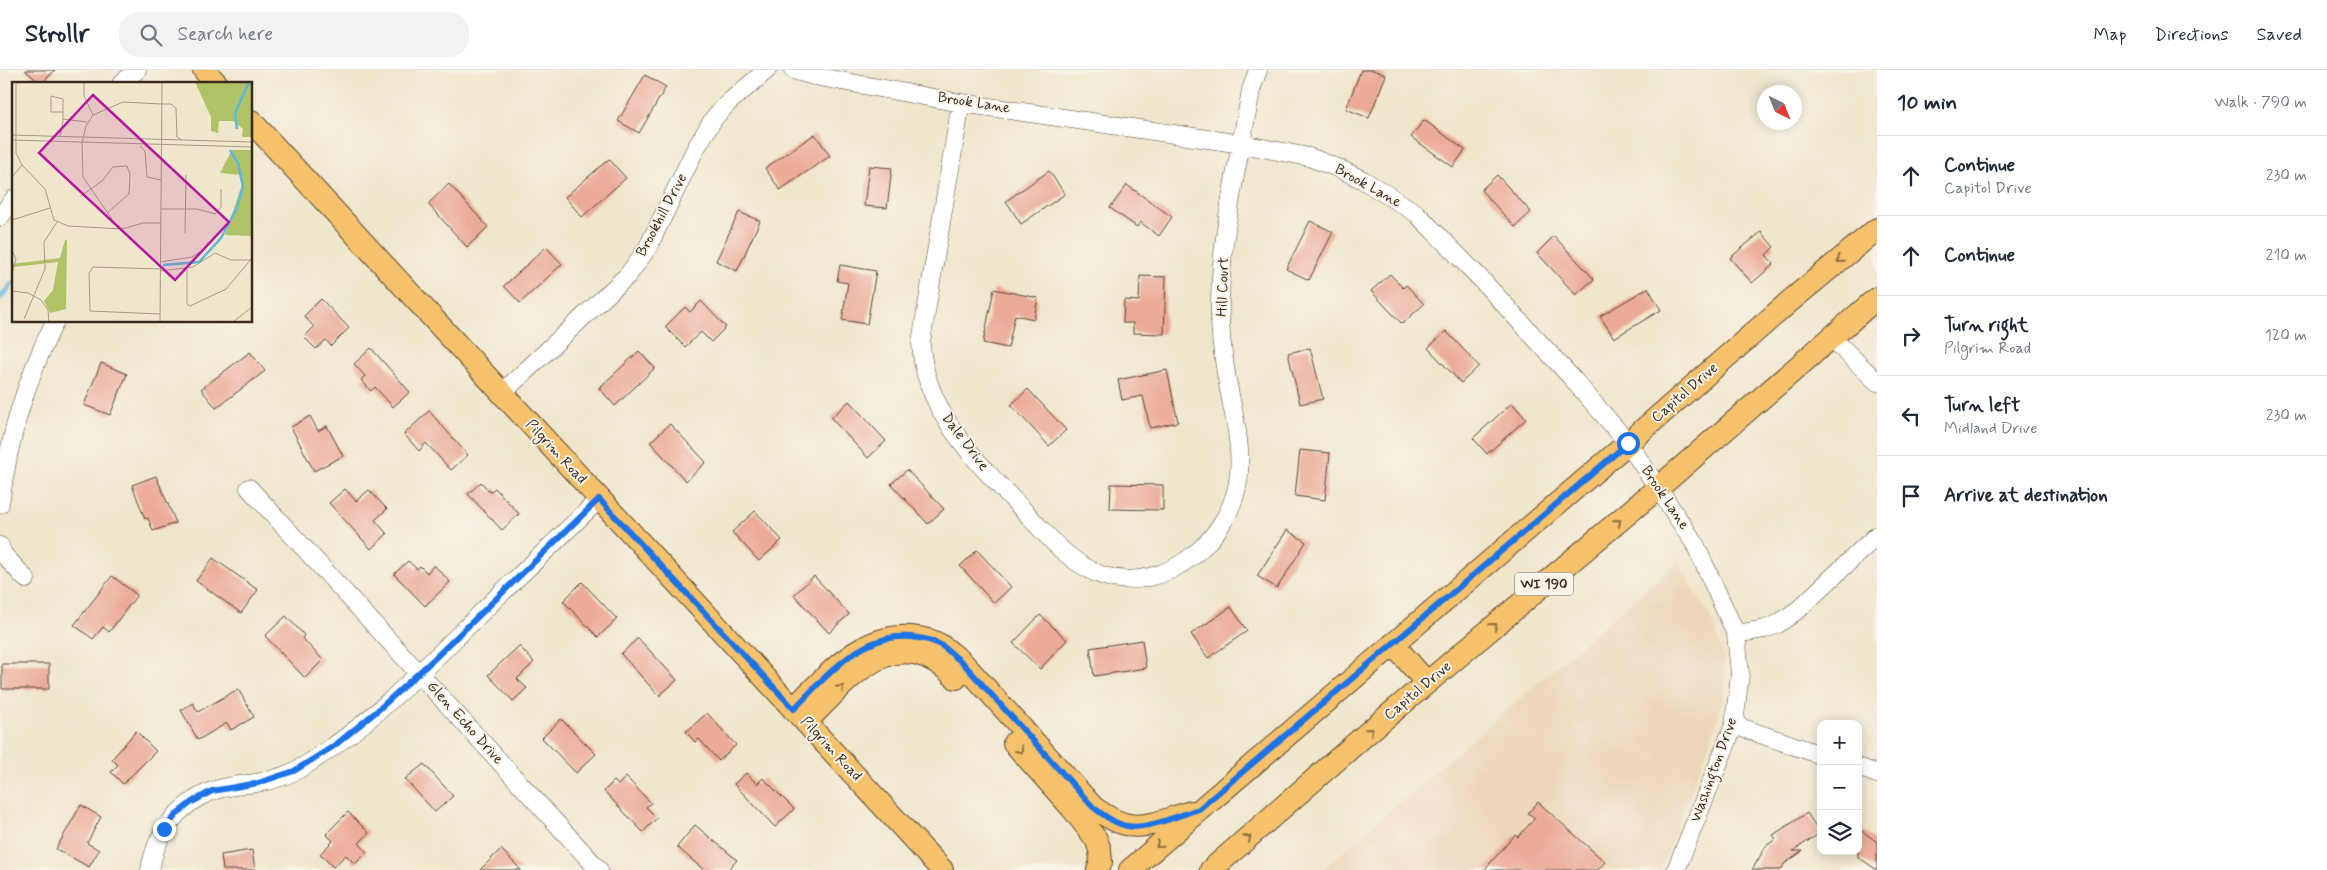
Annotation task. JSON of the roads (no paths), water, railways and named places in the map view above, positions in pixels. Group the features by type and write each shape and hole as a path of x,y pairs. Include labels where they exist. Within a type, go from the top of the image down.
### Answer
{"main road":[{"path":"204,70 215,82"},
{"name":"Pilgrim Road","path":"252,122 942,870"},
{"name":"Capitol Drive","path":"1130,870 1628,443 1789,302 1877,229"},
{"name":"Capitol Drive","path":"1211,870 1877,298"},
{"path":"800,715 829,673 868,645 880,639 896,636 922,638 940,645 962,662 1093,807 1108,818 1127,826 1146,825 1199,809"},
{"path":"1394,644 1427,683"},
{"path":"800,715 868,663 882,655 897,652 913,652 928,656 942,664 955,677 1086,824 1096,839 1100,850 1101,862 1098,870"}],"street":[{"path":"122,82 137,70"},
{"name":"Brookhill Drive","path":"502,393 628,275 647,249 696,148 714,118 767,70"},
{"name":"Brook Lane","path":"793,70 814,76 961,103 1242,144 1309,157 1338,168 1387,193 1416,213 1493,291 1628,443 1695,544 1736,634"},
{"name":"Hill Court","path":"1231,504 1239,476 1239,444 1226,372 1220,302 1224,245 1251,90 1258,70"},
{"name":"Dale Drive","path":"961,103 921,342 924,370 931,392 958,438 997,484 1062,549 1090,570 1115,578 1137,580 1148,578 1192,557 1206,545 1221,525 1231,504"},
{"path":"0,217 12,202"},
{"path":"0,504 4,470 19,408 37,358 55,322"},
{"path":"1831,337 1877,382"},
{"name":"Glen Echo Drive","path":"249,488 599,870"},
{"path":"150,870 155,848 164,829 178,813 192,802 212,791 276,778 306,764 334,746 377,711 419,672 599,499"},
{"path":"1736,634 1765,629 1778,624 1799,608 1877,535"},
{"path":"0,546 3,554 26,579"},
{"name":"Washington Drive","path":"1676,870 1734,725 1740,674 1736,634"},
{"path":"1734,725 1817,753"},
{"path":"1862,768 1877,774"}],"waterway":[{"path":"0,298 12,284"}]}
